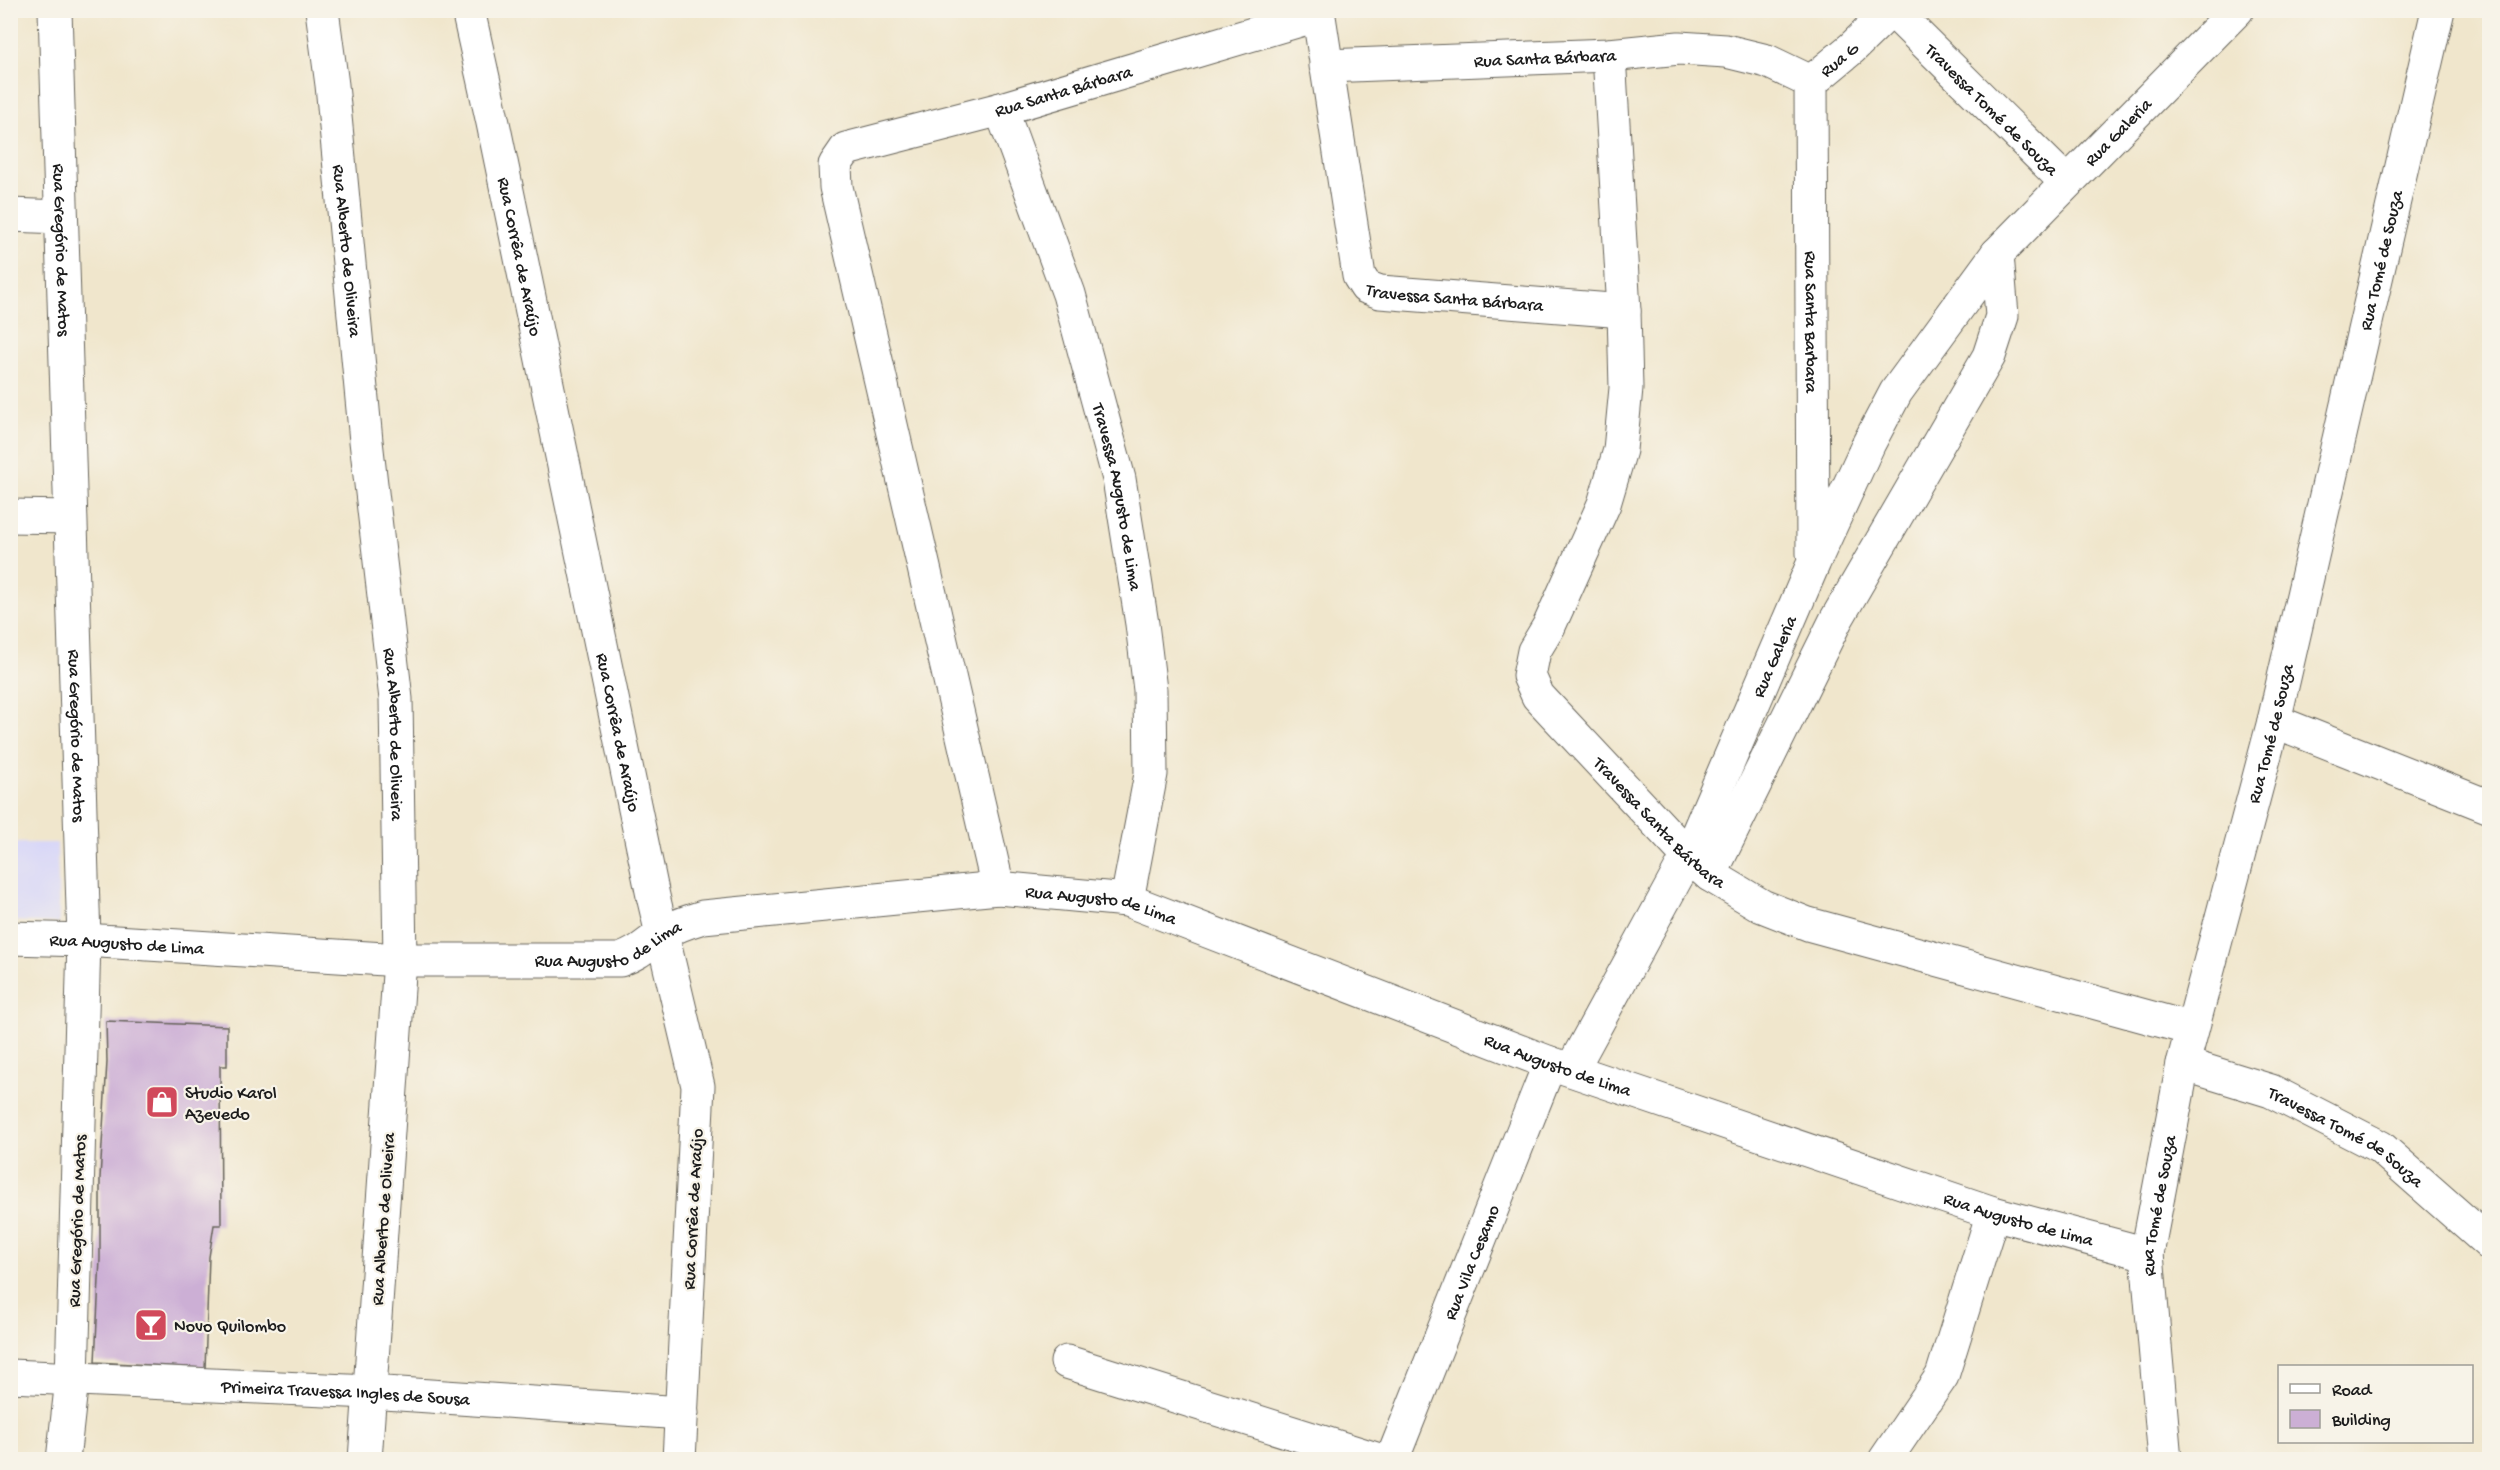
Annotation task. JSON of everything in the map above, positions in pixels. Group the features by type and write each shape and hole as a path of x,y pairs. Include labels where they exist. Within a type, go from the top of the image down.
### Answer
{"street":[{"name":"Rua Gregório de Matos","path":"55,10 84,940 72,1379 63,1460"},
{"name":"Rua Alberto de Oliveira","path":"322,10 332,85 366,441 396,699 400,960 365,1460"},
{"name":"Rua Corrêa de Araújo","path":"468,10 662,934 698,1086 679,1460"},
{"name":"Rua G","path":"1811,82 1852,48 1891,10"},
{"name":"Travessa Tomé de Souza","path":"1891,10 2066,182"},
{"name":"Rua Galeria","path":"1699,865 1814,562 1869,443 1896,392 1997,254 2237,10"},
{"name":"Rua Tomé de Souza","path":"2164,1460 2147,1254 2183,1065 2274,721 2438,10"},
{"name":"Rua Santa Bárbara","path":"998,888 836,187 835,165 846,149 1001,109 1318,13 1326,66 1609,55 1679,48 1726,51 1767,62 1811,82"},
{"name":"Travessa Santa Bárbara","path":"1609,55 1624,311 1626,388 1620,450 1604,504 1549,626 1534,651 1529,676 1538,696 1699,865 1762,906 1808,924 2192,1029"},
{"name":"Travessa Santa Bárbara","path":"1326,66 1359,276 1366,287 1380,291 1624,311"},
{"name":"Rua Santa Barbara","path":"1811,82 1814,562"},
{"name":"Travessa Augusto de Lima","path":"1001,109 1069,294 1119,479 1125,513 1150,690 1151,774 1127,900"},
{"path":"10,215 61,217"},
{"name":"Rua Galeria","path":"1561,1066 1699,865 1836,620 1989,356 2002,316 1997,254"},
{"path":"10,516 70,517"},
{"path":"2274,721 2490,807"},
{"name":"Rua Augusto de Lima","path":"10,938 84,940 400,960 620,960 637,954 662,934 703,917 998,888 1127,900 1561,1066 1993,1213 2147,1254"},
{"name":"Travessa Tomé de Souza","path":"2183,1065 2271,1091 2380,1147 2490,1244"},
{"name":"Rua Vila Cesamo","path":"1392,1460 1561,1066"},
{"path":"1885,1460 1942,1376 1993,1213"},
{"path":"1067,1362 1379,1460"},
{"name":"Primeira Travessa Ingles de Sousa","path":"10,1376 370,1392 682,1413"}],"shaded area":[{"path":"11,843 57,843 59,923 11,921"}],"building":[{"path":"106,1021 227,1026 227,1066 220,1066 221,1225 214,1225 209,1257 205,1368 95,1362 100,1259 100,1178 107,1062"}],"place":[{"name":"Studio Karol Azevedo","path":"162,1102"},
{"name":"Novo Quilombo","path":"151,1325"}]}
